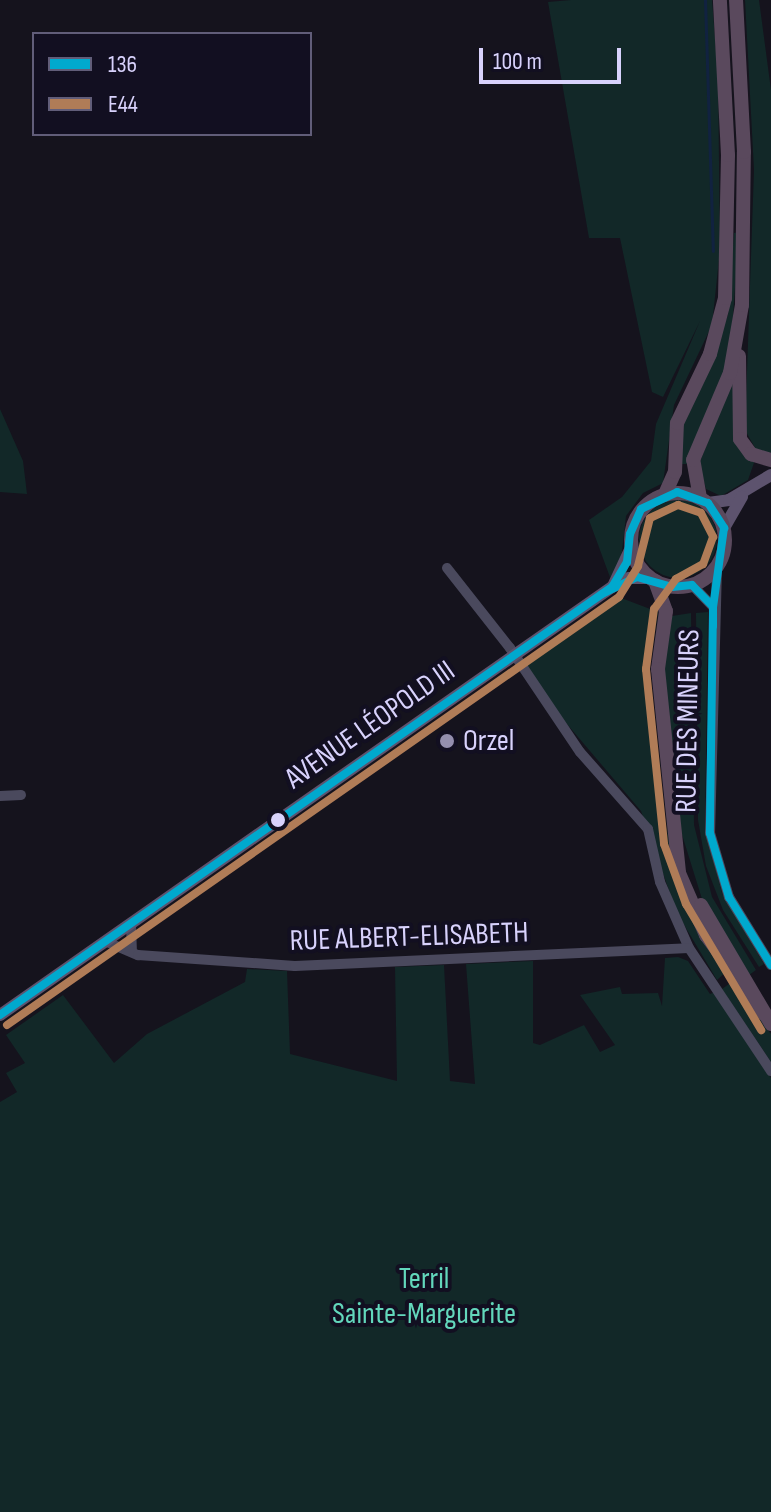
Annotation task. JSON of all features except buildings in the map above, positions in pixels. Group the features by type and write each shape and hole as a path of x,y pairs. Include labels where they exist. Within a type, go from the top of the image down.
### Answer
{"highway":[{"path":"720,0 728,155 725,298 710,354 677,423 675,472 665,494 641,509 630,534 631,548 652,580 666,611 658,669 676,842 697,899 768,1019"},
{"path":"736,0 744,152 737,347 740,439 751,454 771,460"},
{"path":"666,611 688,586 717,567 725,548 724,528 704,500 693,477 694,453 722,399 737,347"},
{"path":"665,494 704,500"},
{"path":"652,580 688,586"}],"main road":[{"path":"724,528 745,493 771,475"},
{"path":"704,500 745,493"},
{"name":"AVENUE LÉOPOLD III","path":"612,587 631,548"},
{"name":"AVENUE LÉOPOLD III","path":"0,1015 612,587 629,578 652,580"}],"street":[{"name":"RUE DES MINEURS","path":"717,567 713,607 710,833 729,897 765,946 771,965"},
{"path":"447,568 514,654 580,752 648,829 660,882 689,948 771,1071"},
{"name":"RUE DES MINEURS","path":"688,586 713,607"},
{"path":"0,796 21,795"},
{"path":"131,925 132,951"},
{"name":"RUE ALBERT-ELISABETH","path":"107,942 132,951 295,966 689,948"}],"green space":[{"path":"712,0 718,76 720,250 712,325 674,405 663,483 643,493 626,516 621,560 611,580 589,520 622,497 651,461 656,424 700,321 663,397 652,392 620,238 589,238 548,2"},
{"path":"745,0 759,0 771,90 771,453 758,453 745,430 754,170"},
{"path":"739,232 730,358 688,464 681,464 683,421 728,315 734,233"},
{"path":"738,366 737,414 755,460 748,480 721,496 706,489 699,464"},
{"path":"0,409 23,461 27,494 0,492"},
{"path":"678,500 693,503 706,511 714,524 717,539 714,554 706,567 693,575 678,578 663,575 650,567 642,554 639,539 642,524 650,511 663,503"},
{"path":"616,596 658,612 648,677 659,791 670,846 727,971 717,980 677,913 641,811 561,717 523,661 570,628 576,629"},
{"path":"708,612 705,829 722,893 764,964 759,967 723,910 706,866 698,820 696,613"},
{"path":"691,613 694,825 712,897 756,970 749,975 702,899 679,825 663,669 672,616"},
{"name":"Terril Sainte-Marguerite","path":"678,957 688,961 710,994 715,992 771,1078 771,1512 0,1512 0,1102 17,1092 6,1073 25,1063 6,1035 63,995 114,1063 147,1034 245,982 247,969 287,971 290,1054 397,1081 395,967 444,965 450,1081 475,1084 466,964 533,961 533,1043 540,1045 584,1025 600,1052 615,1045 580,995 620,987 622,994 658,993 662,1006 665,958"},
{"path":"733,981 771,1034 771,1062 722,989"}],"waterway":[{"path":"705,0 713,251"}],"transit line":[{"name":"136","path":"0,1015 612,587 627,562 630,534 641,509 677,492 708,503 724,528 713,607 710,833 729,897 771,965"},
{"name":"E44","path":"7,1025 619,597 638,566 650,518 678,505 701,513 713,537 703,564 676,579 654,609 646,669 664,844 686,904 761,1030"},
{"name":"136","path":"602,594 637,577 672,587 692,585 713,607 713,626"}],"place":[{"name":"Orzel","path":"447,741"}]}
